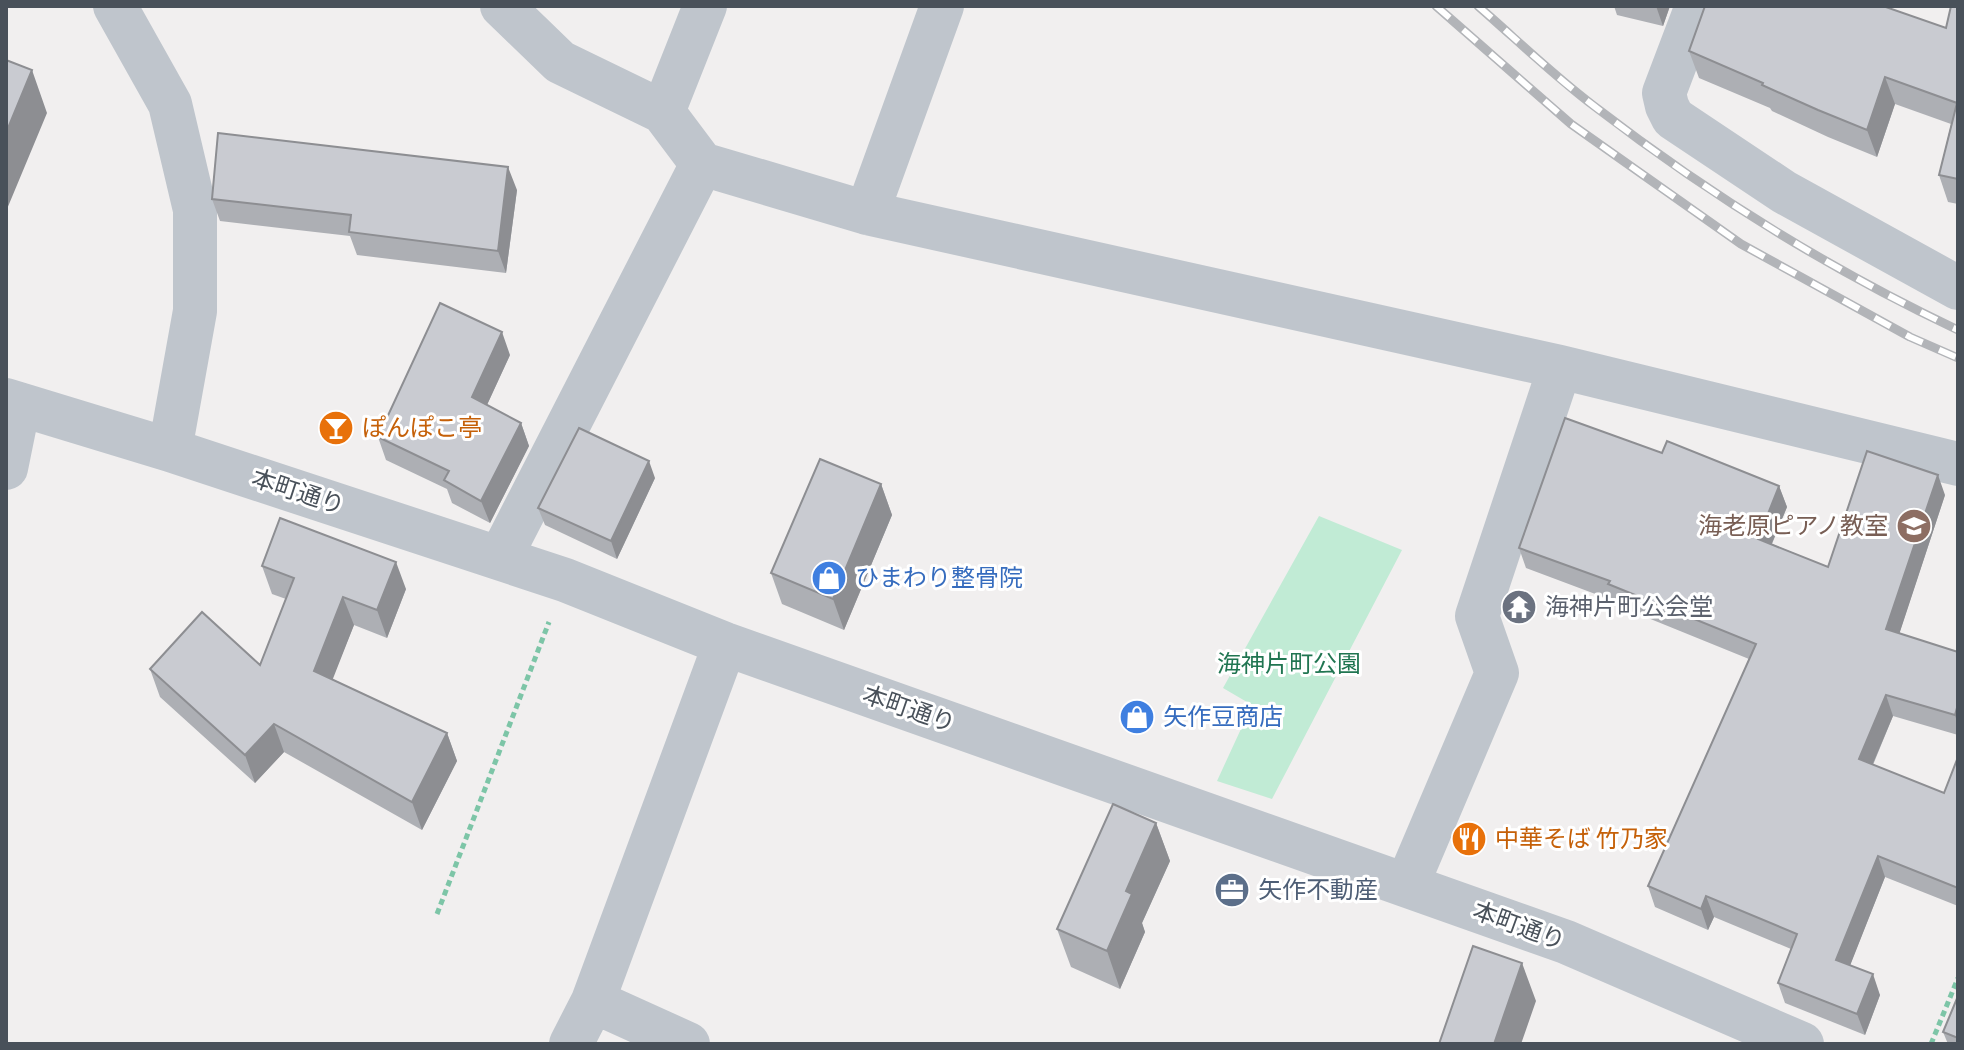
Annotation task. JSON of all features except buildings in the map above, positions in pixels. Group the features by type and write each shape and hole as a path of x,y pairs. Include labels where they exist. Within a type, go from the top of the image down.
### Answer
{"street":[{"path":"115,6 170,104 195,210 195,311 170,450"},
{"path":"502,6 560,62 663,112 702,164 867,213 1560,367 1958,464"},
{"path":"663,112 705,6"},
{"path":"867,213 942,6"},
{"path":"1697,6 1664,93 1673,118 1784,192 1958,288"},
{"path":"500,558 702,164"},
{"path":"1407,885 1497,673 1477,616 1560,367"},
{"path":"6,468 12,402"},
{"name":"本町通り","path":"12,402 170,450 565,580 725,644 1566,942 1802,1044"},
{"path":"571,1044 593,1001 725,644"},
{"path":"593,1001 688,1044"}],"path":[{"path":"437,914 565,580"},
{"path":"1931,1044 1958,978"}],"green space":[{"name":"海神片町公園","path":"1319,516 1402,550 1272,799 1217,781 1252,705 1223,688"}],"railway":[{"path":"1436,6 1571,124 1741,244 1910,337 1958,358"},
{"path":"1478,6 1579,94 1680,169 1816,255 1958,330"}],"place":[{"name":"ぽんぽこ亭","path":"336,428"},
{"name":"海老原ピアノ教室","path":"1914,526"},
{"name":"ひまわり整骨院","path":"829,578"},
{"name":"海神片町公会堂","path":"1519,607"},
{"name":"矢作豆商店","path":"1137,717"},
{"name":"中華そば 竹乃家","path":"1469,839"},
{"name":"矢作不動産","path":"1232,890"}]}
